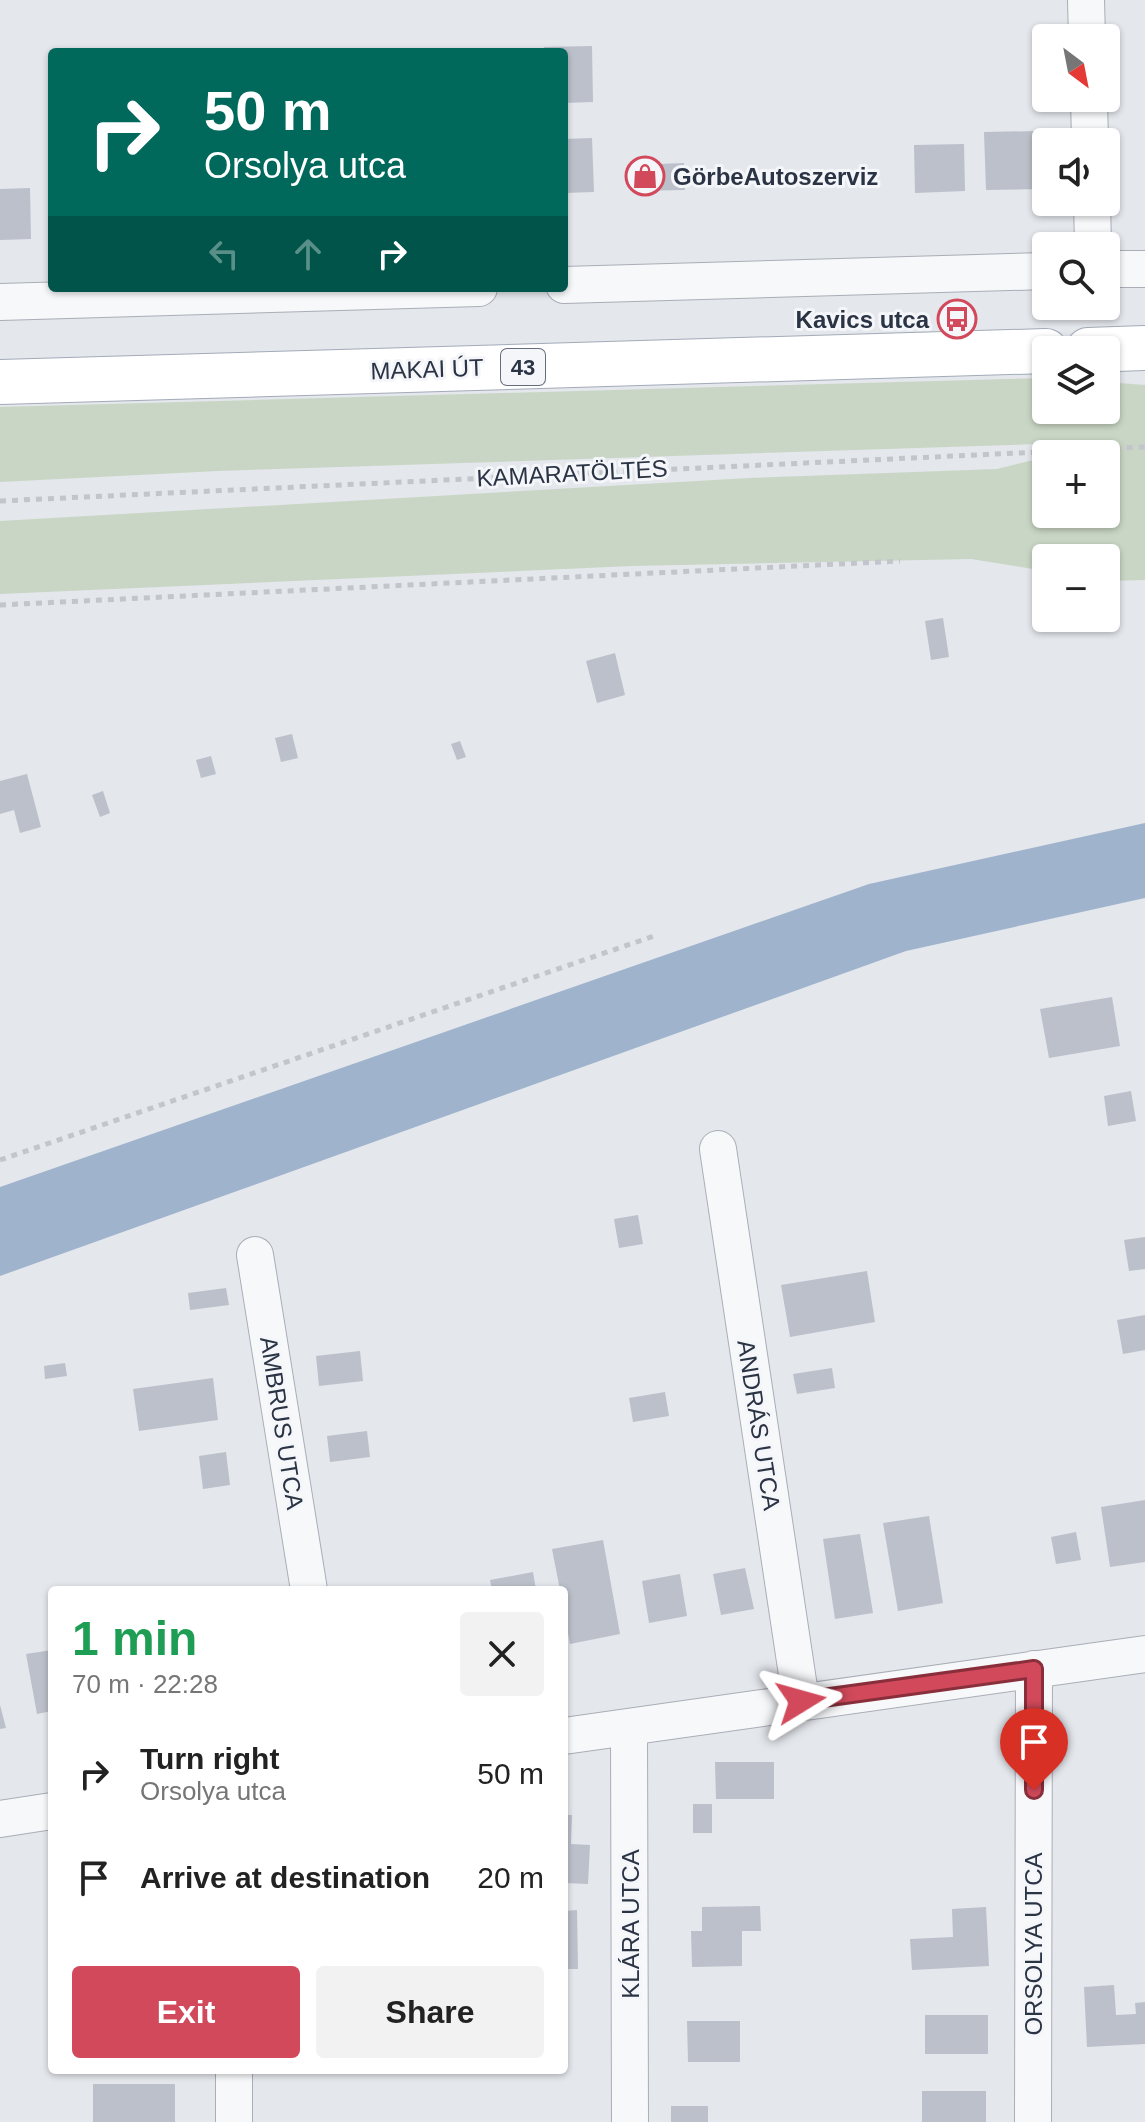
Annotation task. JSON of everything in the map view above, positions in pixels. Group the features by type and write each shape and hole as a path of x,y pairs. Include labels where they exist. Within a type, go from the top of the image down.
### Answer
{"main road":[{"name":"MAKAI ÚT","path":"0,382 1032,340"},
{"name":"MAKAI ÚT","path":"1120,345 1145,348"}],"street":[{"path":"1086,0 1087,24"},
{"path":"1120,269 1145,269"},
{"path":"568,285 1032,271"},
{"path":"0,302 342,292"},
{"name":"ANDRÁS UTCA","path":"718,1149 801,1701"},
{"name":"AMBRUS UTCA","path":"255,1255 308,1586"},
{"path":"568,1735 1145,1654"},
{"name":"ORSOLYA UTCA","path":"1033,2122 1034,1669"},
{"name":"KLÁRA UTCA","path":"629,1727 630,2122"},
{"path":"0,1819 48,1812"},
{"path":"234,2074 234,2122"}],"path":[{"name":"KAMARATÖLTÉS","path":"0,501 1145,447"},
{"path":"0,605 900,561"},
{"path":"0,1160 654,936"}],"green space":[{"path":"1032,378 1032,424 1120,424 1120,383 1145,385 1145,580 1120,581 1120,544 1032,544 1032,569 971,559 632,566 0,594 0,521 749,478 997,469 1032,460 1032,528 1120,528 1120,440 1032,440 1032,444 218,471 0,482 0,407"}],"water":[{"path":"1145,823 1145,898 906,951 0,1276 0,1187 869,884"}],"building":[{"path":"592,46 593,102 568,103 568,48 544,47"},
{"path":"1032,131 1032,189 986,190 984,132"},
{"path":"592,138 594,192 568,193 568,139"},
{"path":"964,144 965,191 915,193 914,145"},
{"path":"684,163 685,190 633,191 632,165"},
{"path":"30,188 31,239 0,240 0,189"},
{"path":"943,618 949,657 931,660 925,621"},
{"path":"615,653 625,695 597,703 586,661"},
{"path":"292,734 298,758 281,762 275,738"},
{"path":"460,741 466,757 457,760 451,744"},
{"path":"211,756 216,774 201,778 196,760"},
{"path":"27,774 41,827 20,833 14,810 0,814 0,781"},
{"path":"103,791 110,813 100,817 92,795"},
{"path":"1112,997 1120,1046 1049,1058 1040,1009"},
{"path":"1131,1091 1136,1121 1108,1126 1104,1096"},
{"path":"638,1215 643,1244 619,1248 614,1219"},
{"path":"1145,1237 1145,1269 1129,1271 1124,1240"},
{"path":"867,1271 875,1322 790,1337 781,1285"},
{"path":"226,1288 229,1305 190,1310 188,1293"},
{"path":"1145,1315 1145,1350 1123,1354 1117,1320"},
{"path":"360,1351 363,1381 319,1386 316,1356"},
{"path":"65,1363 67,1376 45,1379 44,1366"},
{"path":"832,1368 835,1388 797,1394 793,1374"},
{"path":"213,1378 218,1420 139,1431 133,1389"},
{"path":"665,1392 669,1416 633,1422 629,1398"},
{"path":"367,1431 370,1457 330,1462 327,1436"},
{"path":"226,1452 230,1485 203,1489 199,1456"},
{"path":"1145,1500 1145,1562 1110,1567 1101,1507"},
{"path":"929,1516 943,1603 898,1611 883,1523"},
{"path":"1076,1532 1081,1560 1056,1564 1051,1537"},
{"path":"860,1534 873,1613 835,1619 823,1539"},
{"path":"603,1540 620,1634 570,1644 568,1586 559,1586 552,1549"},
{"path":"745,1568 754,1609 721,1615 713,1574"},
{"path":"533,1572 535,1586 491,1586 490,1580"},
{"path":"680,1574 687,1616 649,1623 642,1581"},
{"path":"48,1651 48,1712 37,1714 26,1654"},
{"path":"0,1705 6,1728 0,1729"},
{"path":"715,1762 774,1762 774,1799 716,1799"},
{"path":"693,1804 712,1804 712,1833 693,1833"},
{"path":"568,1815 572,1815 571,1844 590,1845 588,1884 568,1883"},
{"path":"760,1906 761,1931 742,1931 742,1966 692,1967 691,1931 702,1931 702,1907"},
{"path":"986,1907 989,1966 912,1970 910,1939 953,1937 952,1909"},
{"path":"577,1910 578,1969 568,1969 568,1911"},
{"path":"1114,1985 1116,2015 1136,2014 1135,2003 1145,2002 1145,2044 1087,2047 1084,1987"},
{"path":"925,2015 988,2015 988,2054 925,2054"},
{"path":"687,2021 740,2021 740,2062 688,2062"},
{"path":"93,2084 175,2084 175,2122 93,2122"},
{"path":"922,2091 986,2091 986,2122 922,2122"},
{"path":"671,2106 708,2106 708,2122 671,2122"}],"place":[{"name":"GörbeAutoszerviz","path":"645,176"},
{"name":"Kavics utca","path":"957,319"}],"route":[{"path":"801,1701 1034,1669 1034,1790"}]}
